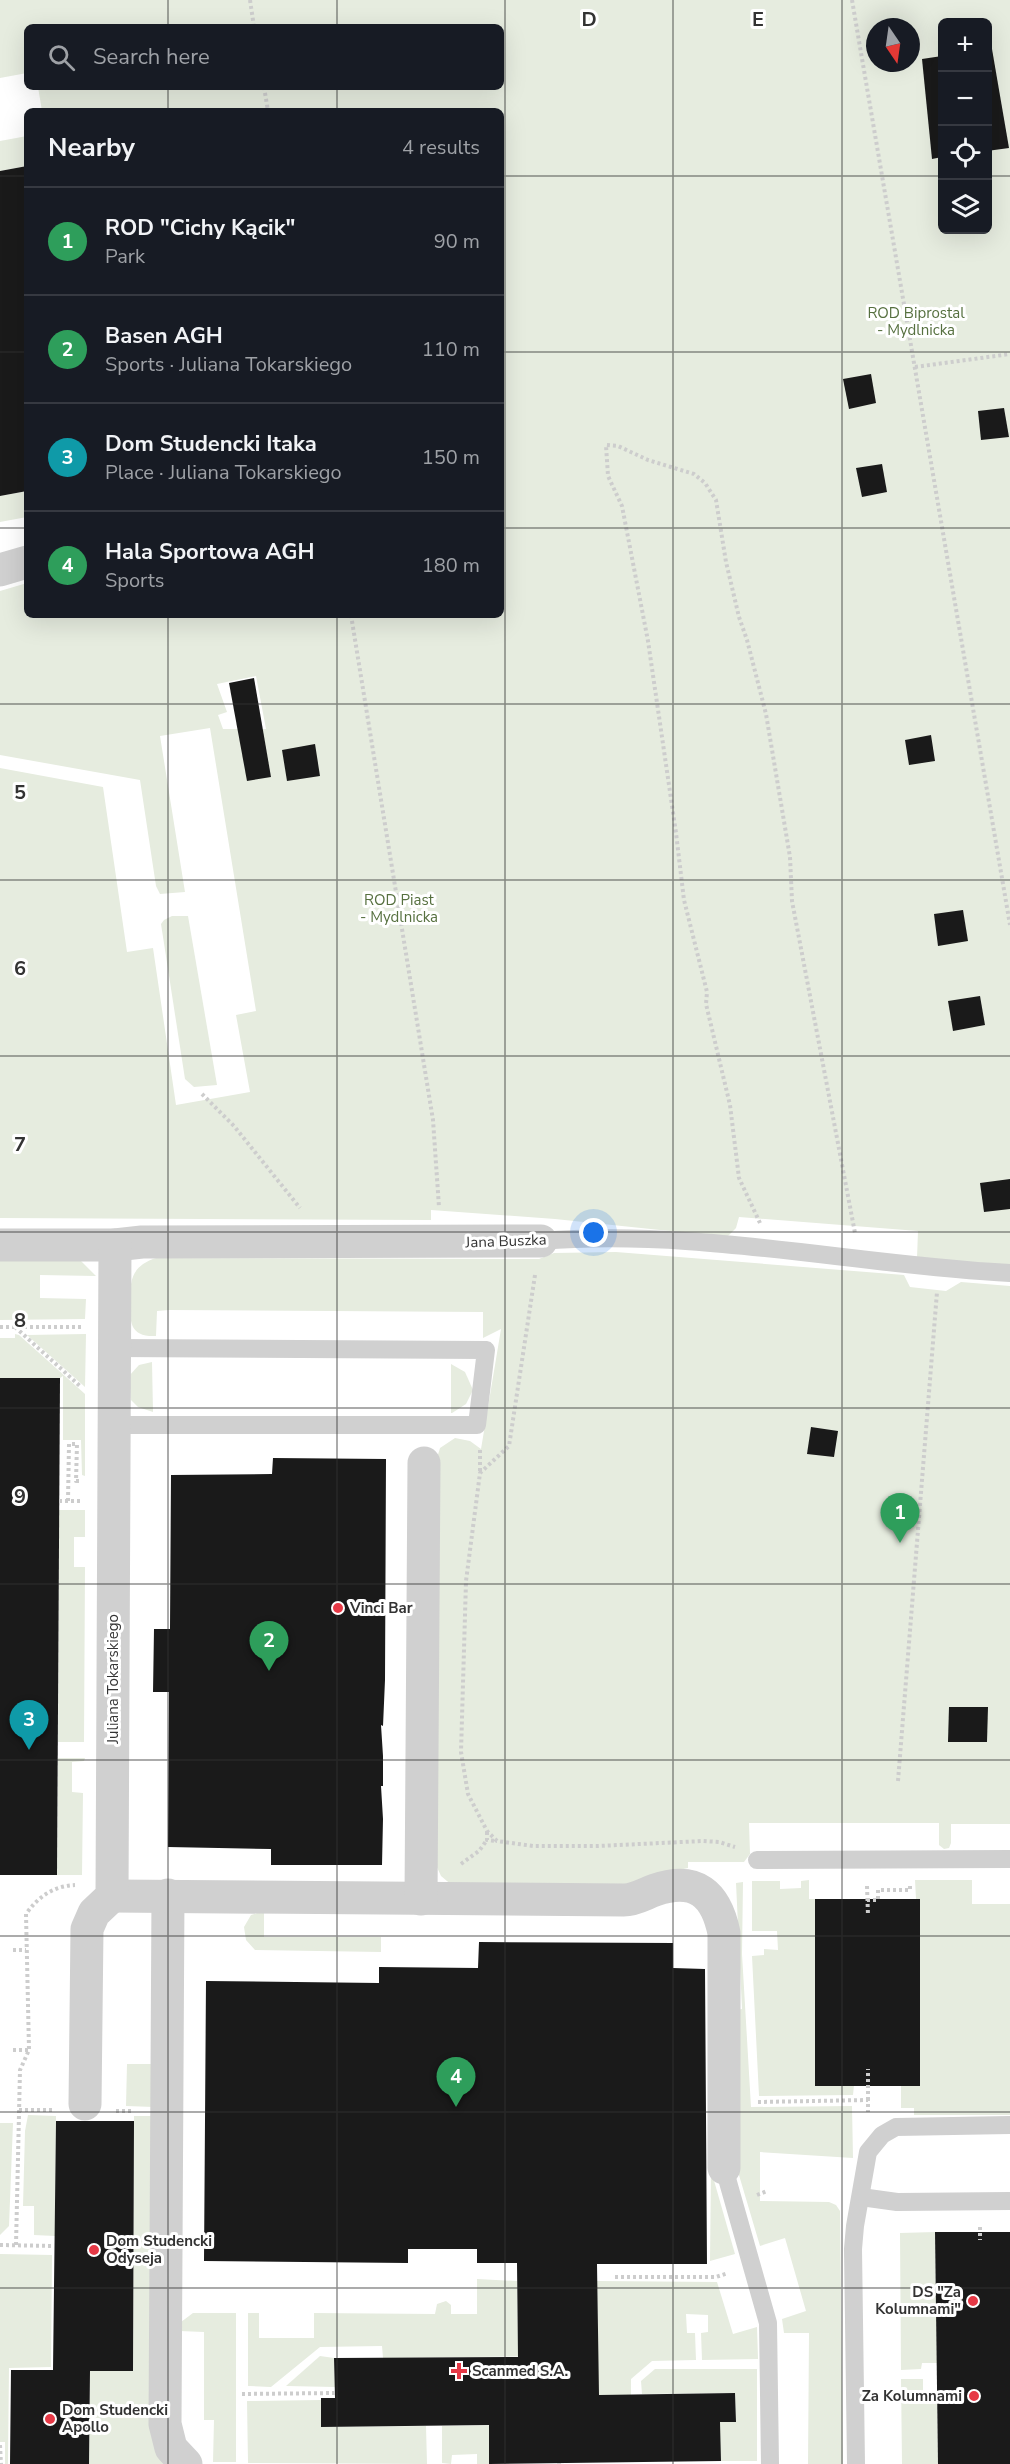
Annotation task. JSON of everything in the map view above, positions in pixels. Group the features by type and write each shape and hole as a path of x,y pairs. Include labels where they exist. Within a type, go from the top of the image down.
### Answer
{"street":[{"path":"0,570 24,563"},
{"name":"Jana Buszka","path":"0,1245 115,1245 141,1242 540,1241"},
{"name":"Juliana Tokarskiego","path":"112,1896 114,1425 103,1338 115,1245"},
{"path":"421,1899 424,1463"},
{"path":"85,2104 87,1929 94,1913 112,1896 630,1900 653,1891 677,1886 691,1886 705,1893 716,1905 724,1933 724,2168"},
{"path":"168,1895 165,2424 171,2448 186,2464"}],"lane":[{"name":"Jana Buszka","path":"540,1241 598,1237 1010,1273"},
{"path":"103,1338 486,1350 477,1425 424,1427 114,1425"},
{"path":"424,1427 424,1463"},
{"path":"757,1860 1010,1859"},
{"path":"856,2464 853,2249 868,2152 882,2135 896,2127 1010,2126"},
{"path":"724,2168 769,2332 770,2464"},
{"path":"861,2197 897,2202 1010,2201"}],"path":[{"path":"250,0 254,24"},
{"path":"852,0 1010,925"},
{"path":"264,90 268,108"},
{"path":"915,367 1010,354"},
{"path":"765,1250 760,1224 739,1178 729,1105 706,1004 707,992 684,900 648,641 622,506 608,476 606,445 618,446 648,460 694,474 705,483 716,500 731,584 766,714 790,857 792,901 859,1259"},
{"path":"351,618 433,1120 440,1210"},
{"path":"202,1094 234,1126 304,1212"},
{"path":"540,1241 509,1446 480,1473 466,1581 461,1752 468,1794 487,1831 497,1840 533,1846 719,1842 744,1848 757,1860"},
{"path":"898,1781 937,1290"},
{"path":"0,1327 103,1338"},
{"path":"15,1327 84,1390"},
{"path":"68,1501 69,1444 77,1444 76,1481 90,1481"},
{"path":"59,1501 90,1502"},
{"path":"867,1884 868,1915"},
{"path":"16,2245 20,2070 29,2050 26,1914 34,1903 58,1887 80,1885"},
{"path":"14,1950 26,1950"},
{"path":"13,2050 29,2050"},
{"path":"868,2069 868,2152"},
{"path":"755,2094 756,2102 868,2100"},
{"path":"980,2226 980,2240"},
{"path":"0,2245 54,2246"},
{"path":"615,2277 716,2277 752,2267"},
{"path":"242,2394 336,2393"},
{"path":"0,2445 1,2464"}],"green space":[{"path":"0,0 1010,0 1010,1265 917,1258 918,1231 739,1217 736,1228 727,1237 555,1219 431,1210 431,1220 0,1218 0,768 103,787 127,952 153,948 176,1105 250,1092 236,1015 256,1011 210,728 160,736 185,892 160,894 156,886 140,780 0,755 0,591 24,584 24,618 504,618 504,108 42,108 38,90 504,90 504,24 24,24 24,74 0,78","holes":["256,676 266,729 223,729 218,715 227,712 217,684"]},
{"path":"24,137 24,167 0,171 0,141"},
{"path":"24,492 24,518 0,522 0,496"},
{"path":"172,916 188,916 217,1085 194,1087 185,1079 161,924"},
{"path":"616,1252 904,1275 910,1287 946,1291 961,1282 1010,1286 1010,1824 951,1824 951,1843 949,1848 944,1849 939,1845 939,1823 749,1823 750,1854 744,1862 688,1862 688,1868 656,1875 635,1885 453,1886 441,1876 436,1865 437,1458 440,1448 455,1438 470,1441 481,1449 501,1329 483,1338 483,1312 169,1310 157,1311 156,1336 147,1336 136,1331 131,1322 132,1280 137,1269 156,1258 539,1259 554,1253"},
{"path":"0,1257 81,1261 96,1276 40,1275 40,1298 86,1299 85,1319 0,1320"},
{"path":"15,1334 19,1335 85,1394 85,1476 82,1475 81,1440 63,1440 63,1376 60,1378 0,1378 0,1338 15,1338"},
{"path":"86,1334 85,1387 27,1335"},
{"path":"152,1362 153,1412 138,1407 131,1400 129,1376 139,1365"},
{"path":"451,1364 465,1372 473,1390 466,1404 452,1413 451,1413"},
{"path":"59,1510 85,1510 85,1537 74,1537 74,1567 85,1567 84,1742 58,1742"},
{"path":"58,1758 85,1758 84,1761 72,1762 72,1792 83,1793 82,1875 57,1875"},
{"path":"809,1880 809,1899 815,1899 815,2085 854,2085 853,2095 759,2096 752,1956 764,1955 764,1949 778,1950 777,1931 752,1931 752,1881 780,1881 780,1889 801,1888 801,1881"},
{"path":"915,1880 972,1880 972,1904 1010,1904 1010,2115 914,2115 914,2108 901,2108 901,2086 920,2085 920,1899 916,1899"},
{"path":"743,1882 742,1954 751,2107 852,2106 853,2158 760,2152 760,2201 829,2202 836,2205 840,2211 843,2464 808,2464 809,2333 784,2333 782,2319 806,2311 785,2238 760,2246 736,2165 737,2010 742,2009 736,1883"},
{"path":"264,1911 264,1937 381,1937 381,1952 255,1950 246,1940 244,1927 251,1915"},
{"path":"127,2064 154,2064 154,2107 126,2106"},
{"path":"28,2115 56,2116 55,2236 34,2235 34,2206 23,2206 25,2131"},
{"path":"134,2116 154,2116 167,2464 89,2464 90,2368 97,2371 133,2371"},
{"path":"0,2123 13,2123 9,2226 0,2235"},
{"path":"711,2170 735,2254 710,2261"},
{"path":"935,2232 937,2363 922,2363 921,2369 901,2370 900,2233"},
{"path":"0,2254 52,2255 51,2367 9,2368 8,2464 5,2464 5,2442 0,2442"},
{"path":"477,2279 517,2281 518,2345 548,2346 549,2356 383,2358 382,2346 320,2347 271,2387 248,2386 248,2313 259,2313 259,2338 314,2338 314,2313 435,2314 437,2304 446,2301 451,2305 451,2314 477,2314"},
{"path":"597,2281 717,2282 733,2334 757,2327 758,2359 702,2360 701,2333 708,2332 708,2315 686,2314 687,2333 695,2333 696,2360 652,2361 631,2379 631,2395 580,2395 598,2345"},
{"path":"193,2313 236,2313 236,2462 213,2462 214,2420 204,2420 204,2332 179,2331 181,2322"},
{"path":"320,2356 334,2358 335,2387 286,2386"},
{"path":"655,2369 757,2369 757,2461 721,2461 717,2422 736,2422 735,2393 642,2394 641,2381"},
{"path":"901,2379 923,2379 923,2396 937,2396 938,2464 902,2464"},
{"path":"321,2400 322,2427 426,2426 427,2464 248,2463 247,2401"},
{"path":"508,2425 489,2435 489,2464 477,2464 477,2454 452,2455 451,2464 442,2463 442,2426"}],"building":[{"path":"992,49 1009,148 992,150"},
{"path":"938,57 938,158 932,159 922,59"},
{"path":"24,167 24,492 0,496 0,171"},
{"path":"871,374 876,403 849,409 843,379"},
{"path":"1004,408 1009,437 981,440 978,411"},
{"path":"882,464 887,492 862,497 856,468"},
{"path":"254,678 271,777 247,781 229,683"},
{"path":"931,735 935,761 909,765 905,740"},
{"path":"315,744 320,776 287,781 282,750"},
{"path":"963,910 968,941 938,946 934,914"},
{"path":"980,996 985,1025 953,1031 948,1001"},
{"path":"1010,1179 1010,1209 984,1212 980,1183"},
{"path":"0,1378 60,1378 57,1875 0,1875"},
{"path":"811,1427 838,1431 834,1457 807,1454"},
{"path":"273,1458 386,1459 385,1680 383,1726 381,1725 382,1865 271,1865 271,1849 168,1847 169,1692 153,1692 154,1629 170,1629 171,1475 272,1474"},
{"path":"949,1707 988,1707 987,1742 948,1742"},
{"path":"815,1899 920,1899 920,2086 815,2086"},
{"path":"479,1942 673,1943 673,1968 705,1969 707,2264 597,2264 599,2395 735,2393 736,2422 720,2422 721,2461 489,2464 489,2425 321,2427 321,2398 335,2398 334,2358 518,2357 517,2263 477,2263 477,2249 408,2249 408,2263 204,2261 206,1981 379,1983 379,1967 478,1968"},
{"name":"Dom Studencki Odyseja","path":"56,2121 134,2121 133,2371 90,2371 89,2464 10,2464 11,2370 53,2370"},
{"name":"DS \"Za Kolumnami\"","path":"935,2232 1010,2232 1010,2464 938,2464"}],"place":[{"name":"ROD \"Cichy Kącik\"","path":"900,1543"},
{"name":"Vinci Bar","path":"338,1608"},
{"name":"Basen AGH","path":"269,1671"},
{"name":"Dom Studencki Itaka","path":"29,1750"},
{"name":"Hala Sportowa AGH","path":"456,2107"},
{"name":"Dom Studencki Odyseja","path":"94,2250"},
{"name":"DS \"Za Kolumnami\"","path":"973,2301"},
{"name":"Scanmed S.A.","path":"459,2371"},
{"name":"Za Kolumnami","path":"974,2396"},
{"name":"Dom Studencki Apollo","path":"50,2419"}],"park label":[{"name":"ROD Biprostal - Mydlnicka","path":"916,322"},
{"name":"ROD Piast - Mydlnicka","path":"399,908"}]}
